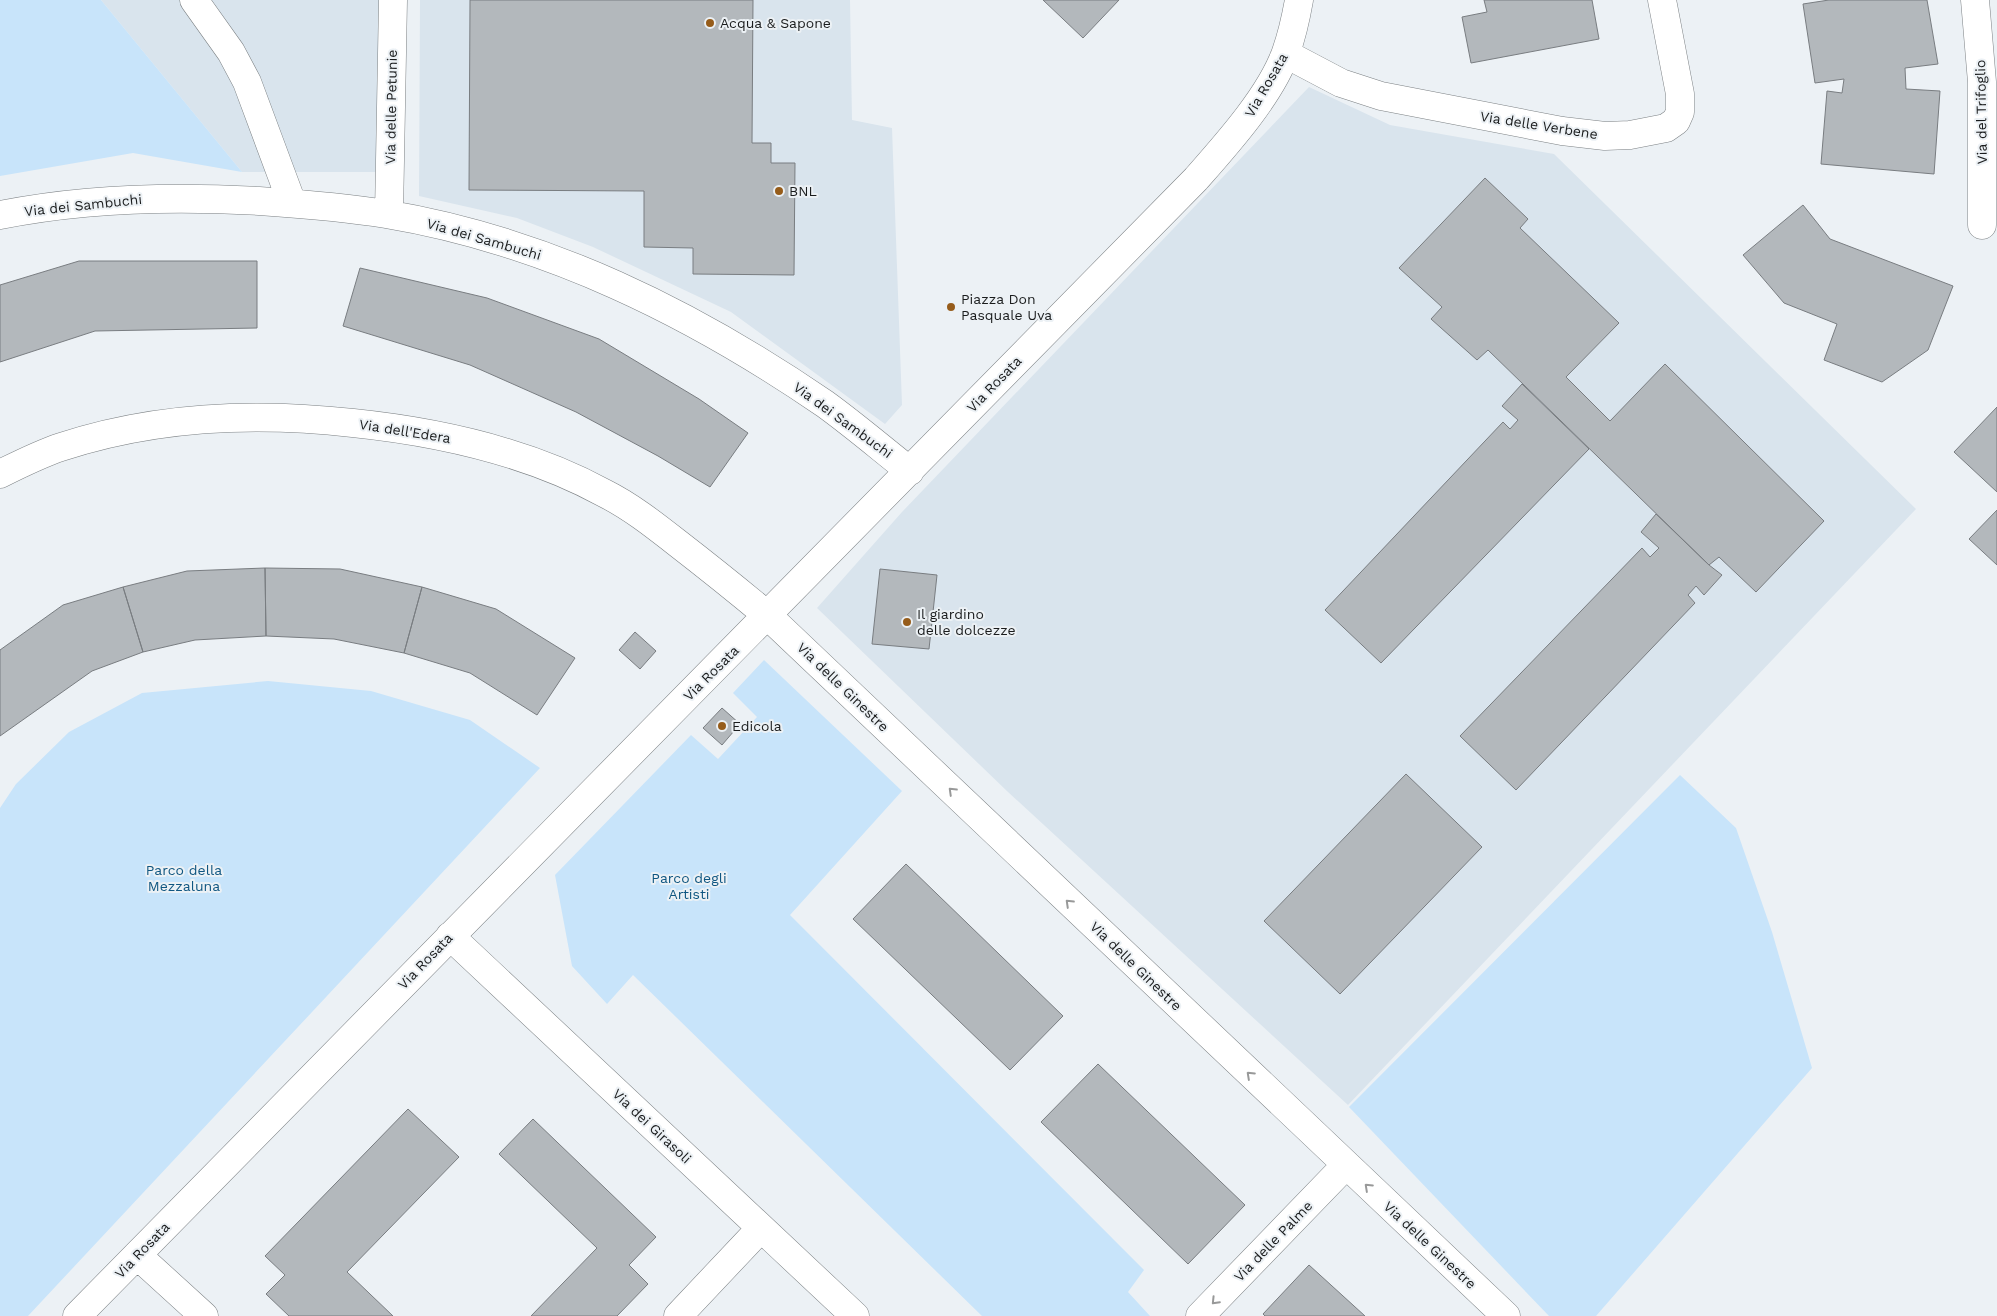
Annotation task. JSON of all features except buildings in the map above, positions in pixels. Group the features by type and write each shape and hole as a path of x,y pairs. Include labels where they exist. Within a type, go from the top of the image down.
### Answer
{"street":[{"path":"194,0 231,52 247,82 292,203"},
{"name":"Via delle Petunie","path":"389,214 393,0"},
{"name":"Via Rosata","path":"77,1316 1196,179 1244,122 1267,88 1286,54 1299,0"},
{"name":"Via delle Verbene","path":"1286,54 1340,83 1382,96 1562,131 1605,136 1630,135 1666,128 1676,121 1680,112 1680,94 1662,0"},
{"name":"Via del Trifoglio","path":"1975,0 1982,82 1982,225"},
{"name":"Via dei Sambuchi","path":"0,215 81,203 142,199 219,199 292,203 389,214 483,236 581,268 643,297 700,327 770,368 826,406 910,471"},
{"name":"Via dell'Edera","path":"0,474 61,447 126,431 196,420 236,417 303,418 413,430 496,448 550,467 605,493 645,518 767,615"},
{"name":"Via delle Ginestre","path":"767,615 1506,1316"},
{"name":"Via dei Girasoli","path":"450,936 855,1316"},
{"name":"Via delle Palme","path":"1200,1316 1346,1165"},
{"path":"678,1316 761,1228"},
{"path":"137,1255 204,1316"}],"shaded area":[{"path":"101,0 382,0 383,172 242,172"},
{"path":"420,0 850,0 852,120 892,128 902,405 885,424 731,312 593,247 517,218 419,196"},
{"path":"1309,87 1390,125 1554,154 1916,509 1348,1105 1008,792 817,608 902,512"}],"green space":[{"path":"0,0 101,0 242,172 133,153 0,176"},
{"name":"Parco degli Artisti","path":"764,660 902,791 790,915 1144,1270 1128,1292 1150,1316 982,1316 633,975 607,1004 572,966 555,875 691,735 718,759 757,717 733,693"},
{"name":"Parco della Mezzaluna","path":"268,681 371,691 470,720 540,768 28,1316 0,1316 0,808 16,784 69,732 142,693"},
{"path":"1680,775 1736,828 1772,932 1812,1068 1596,1316 1549,1316 1349,1107"}],"place":[{"name":"Acqua & Sapone","path":"710,23"},
{"name":"BNL","path":"779,191"},
{"name":"Piazza Don Pasquale Uva","path":"951,307"},
{"name":"Il giardino delle dolcezze","path":"907,622"},
{"name":"Edicola","path":"722,726"}]}
